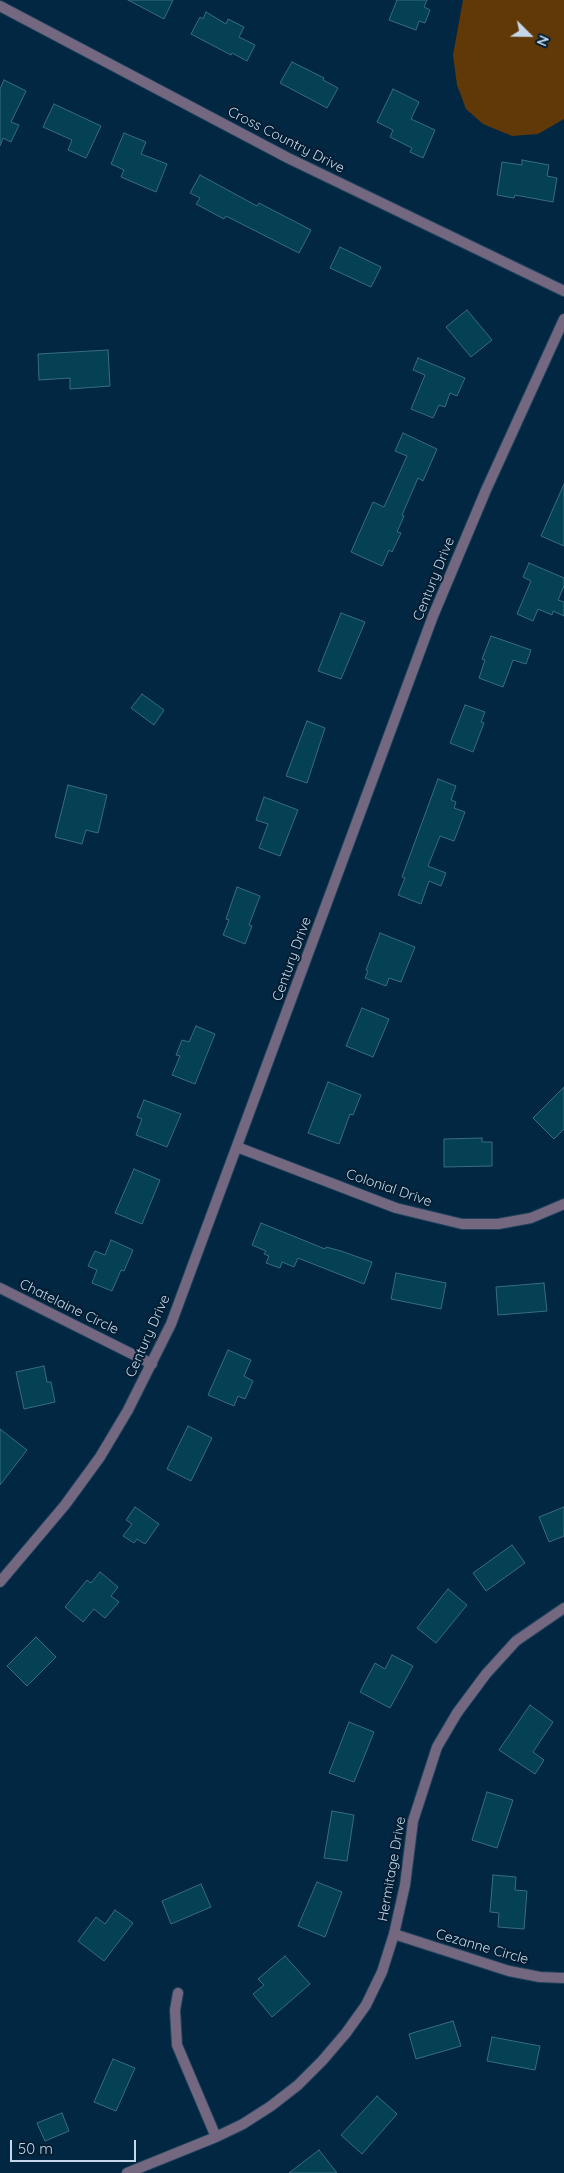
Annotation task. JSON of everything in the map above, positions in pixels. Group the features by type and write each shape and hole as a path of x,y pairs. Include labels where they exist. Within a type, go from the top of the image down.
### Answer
{"street":[{"name":"Cross Country Drive","path":"0,6 297,162 564,291"},
{"name":"Century Drive","path":"0,1582 65,1505 100,1457 128,1410 171,1324 433,616 486,490 564,319"},
{"name":"Colonial Drive","path":"237,1147 396,1208 462,1224 498,1224 530,1218 564,1204"},
{"name":"Chatelaine Circle","path":"0,1288 152,1364"},
{"name":"Hermitage Drive","path":"127,2173 243,2124 271,2106 298,2084 322,2061 346,2033 366,2005 382,1972 394,1934 405,1885 413,1821 437,1747 457,1713 486,1674 516,1641 564,1608"},
{"name":"Cezanne Circle","path":"394,1934 509,1971 540,1977 564,1978"},
{"path":"178,1993 174,2010 177,2045 216,2137"}],"shaded area":[{"path":"463,0 564,0 564,119 538,134 512,136 483,124 466,109 457,85 453,55"}],"building":[{"path":"128,0 173,0 164,19"},
{"path":"397,0 427,0 424,7 430,10 425,23 419,21 416,30 389,20"},
{"path":"206,12 226,24 228,19 244,27 239,37 255,45 247,61 232,53 231,55 191,34 200,17 203,19"},
{"path":"292,62 324,78 323,80 338,88 327,108 280,83"},
{"path":"4,80 26,91 11,122 19,125 11,142 3,138 0,146 0,89"},
{"path":"393,89 419,102 411,119 435,130 423,158 410,152 412,148 390,137 393,130 377,122"},
{"path":"54,104 101,126 86,158 68,150 72,140 43,127"},
{"path":"124,133 146,142 141,154 167,164 156,192 121,177 124,170 111,164"},
{"path":"522,160 549,165 547,176 557,178 553,202 515,195 514,198 497,195 502,162 522,165"},
{"path":"200,175 257,206 259,203 311,230 299,253 226,216 224,219 196,204 200,198 190,193"},
{"path":"340,247 381,267 371,287 330,268"},
{"path":"467,310 492,340 471,357 446,327"},
{"path":"108,350 110,386 70,389 70,378 39,380 38,354"},
{"path":"418,358 465,378 457,396 450,393 445,407 439,405 433,418 411,409 425,375 413,370"},
{"path":"403,433 437,449 423,481 418,478 402,515 404,516 397,532 401,533 392,552 389,550 382,566 351,552 373,502 384,507 407,456 395,451"},
{"path":"564,484 564,546 541,536"},
{"path":"529,563 564,578 564,586 558,600 564,602 564,616 553,611 552,615 538,609 533,621 517,614 531,581 523,577"},
{"path":"341,613 365,622 341,679 318,671"},
{"path":"491,636 531,650 526,664 513,660 503,687 479,678 485,660 482,659"},
{"path":"142,694 164,710 154,725 131,708"},
{"path":"465,705 485,712 481,722 484,723 473,752 450,743"},
{"path":"307,721 325,728 307,783 286,776"},
{"path":"438,779 456,786 451,800 456,802 454,808 465,812 454,841 440,836 428,866 446,873 441,886 429,881 421,904 398,895 405,878 402,877"},
{"path":"68,785 107,795 98,833 86,830 82,844 55,837"},
{"path":"264,797 298,810 280,856 259,848 268,824 256,820"},
{"path":"237,887 260,896 249,925 252,926 245,944 223,935 229,920 226,919"},
{"path":"380,933 415,947 401,982 389,978 386,986 365,978 368,971 366,970"},
{"path":"362,1008 389,1019 373,1057 346,1046"},
{"path":"196,1026 215,1034 195,1084 172,1075 180,1056 176,1055 182,1040 189,1042"},
{"path":"328,1082 361,1095 353,1115 350,1114 339,1144 308,1133"},
{"path":"564,1087 564,1129 554,1139 533,1118"},
{"path":"144,1100 181,1114 167,1147 136,1135 142,1119 137,1117"},
{"path":"482,1138 482,1142 492,1142 492,1166 444,1167 444,1139"},
{"path":"134,1169 160,1180 142,1224 115,1213"},
{"path":"261,1223 325,1249 326,1247 341,1251 372,1262 364,1284 298,1258 294,1267 282,1262 280,1268 266,1263 269,1256 264,1254 266,1251 252,1245"},
{"path":"111,1240 133,1250 124,1271 121,1270 112,1291 92,1283 97,1270 88,1266 95,1251 105,1255"},
{"path":"396,1273 446,1283 441,1309 391,1299"},
{"path":"544,1283 547,1311 498,1315 496,1287"},
{"path":"228,1350 251,1360 244,1376 253,1381 245,1399 238,1396 234,1406 208,1395"},
{"path":"44,1366 47,1382 51,1382 55,1402 24,1409 16,1372"},
{"path":"188,1426 212,1438 191,1481 167,1469"},
{"path":"0,1429 27,1450 0,1485"},
{"path":"135,1507 159,1524 145,1544 137,1539 134,1543 123,1536 132,1524 126,1520"},
{"path":"564,1507 564,1536 549,1542 539,1517"},
{"path":"512,1545 525,1563 486,1591 473,1573"},
{"path":"100,1572 118,1587 111,1596 119,1602 105,1618 94,1609 83,1622 65,1607 87,1580 91,1583"},
{"path":"448,1589 467,1605 436,1643 417,1628"},
{"path":"36,1637 56,1657 27,1686 7,1666"},
{"path":"392,1655 413,1666 390,1708 360,1692 375,1663 385,1669"},
{"path":"530,1705 553,1722 533,1752 544,1760 535,1774 499,1750"},
{"path":"349,1722 374,1732 354,1782 329,1773"},
{"path":"487,1792 513,1800 497,1848 472,1840"},
{"path":"332,1811 354,1815 347,1861 324,1858"},
{"path":"493,1875 516,1877 515,1890 527,1891 524,1929 498,1927 499,1913 490,1912"},
{"path":"317,1882 342,1892 325,1937 298,1926"},
{"path":"201,1884 211,1907 171,1924 162,1901"},
{"path":"115,1910 133,1923 104,1961 78,1941 96,1917 105,1924"},
{"path":"285,1956 310,1984 272,2017 253,1994 264,1985 258,1979"},
{"path":"453,2021 461,2046 416,2059 409,2034"},
{"path":"492,2037 540,2046 535,2070 487,2061"},
{"path":"113,2059 135,2068 116,2111 94,2102"},
{"path":"377,2096 397,2114 362,2154 341,2135"},
{"path":"62,2113 69,2131 45,2141 37,2123"},
{"path":"319,2150 337,2173 289,2173"}]}
